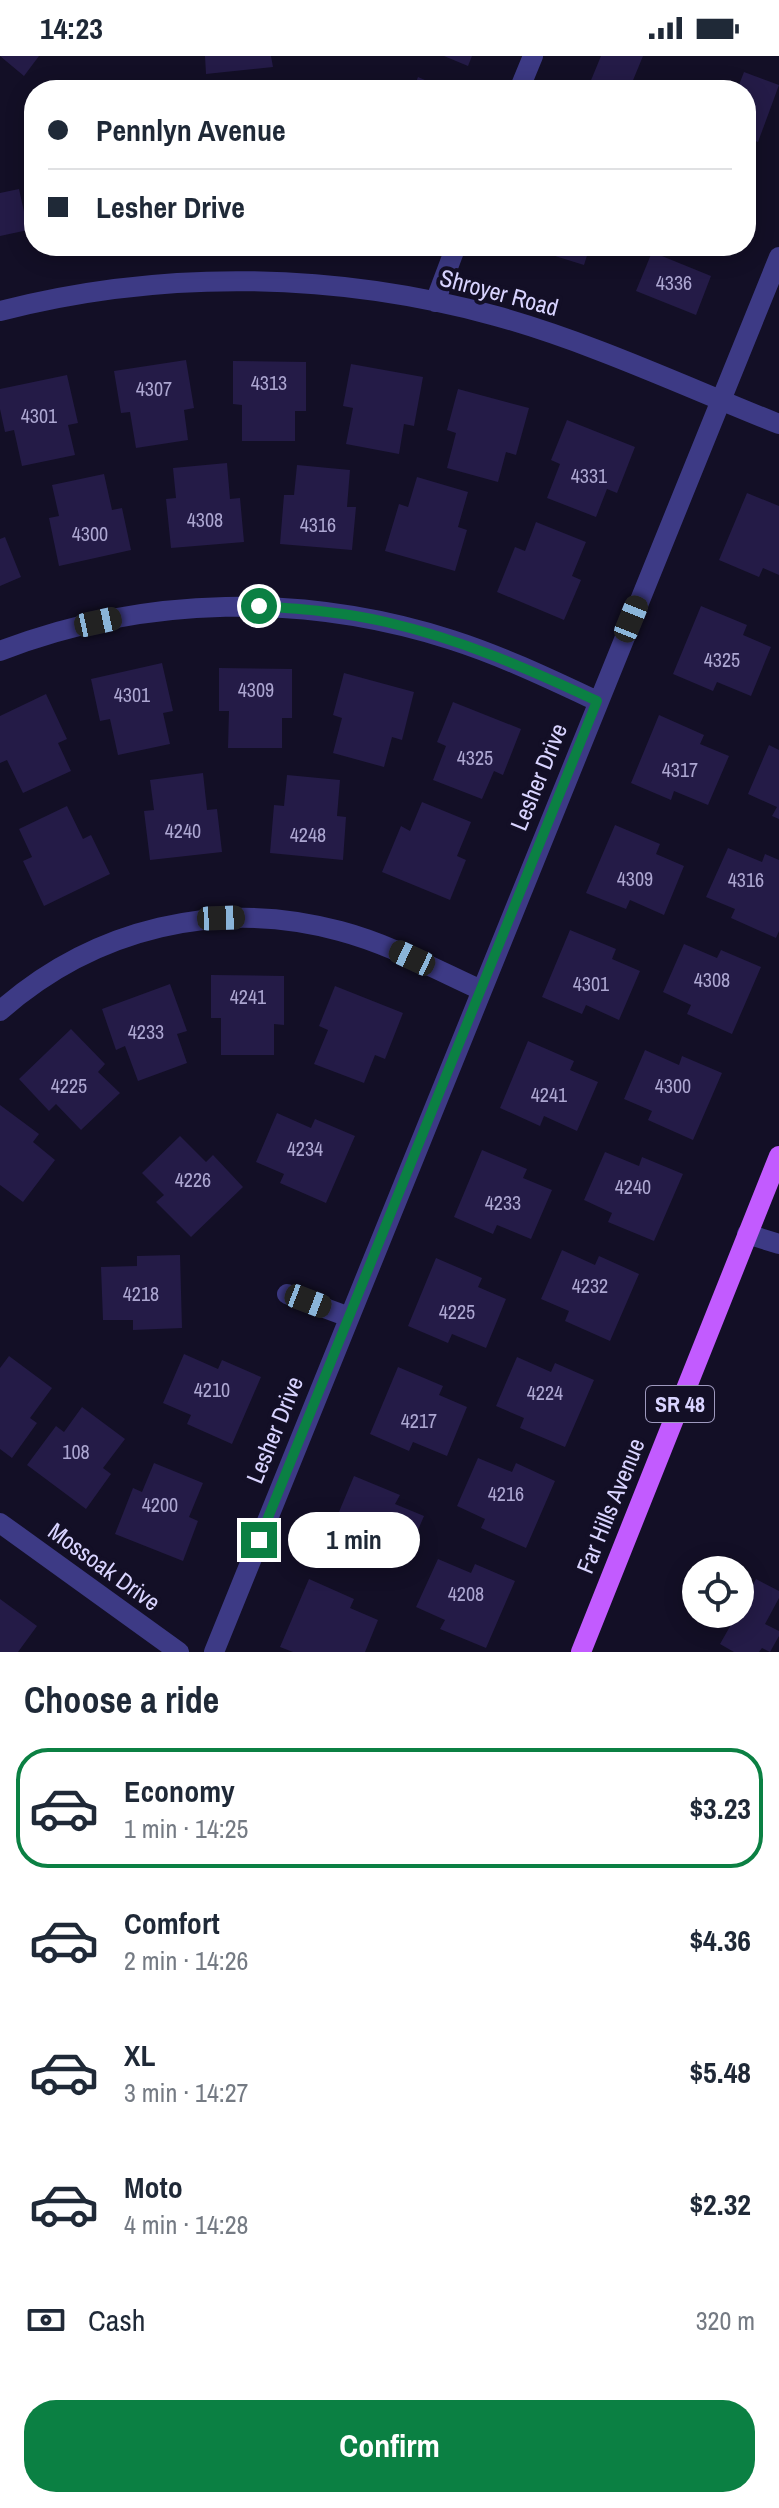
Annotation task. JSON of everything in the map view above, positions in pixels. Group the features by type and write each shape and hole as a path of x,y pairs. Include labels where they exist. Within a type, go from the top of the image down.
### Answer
{"main road":[{"name":"Far Hills Avenue","path":"581,1652 779,1156"}],"street":[{"path":"523,80 533,56"},
{"path":"435,302 452,256"},
{"name":"Lesher Drive","path":"214,1652 779,257"},
{"name":"Shroyer Road","path":"0,311 107,289 186,282 264,281 345,287 435,302 497,317 572,341 779,424"},
{"path":"0,651 78,627 140,613 196,607 259,606 329,611 453,640 522,666 597,701"},
{"path":"0,1011 60,966 99,946 149,929 198,919 289,921 341,931 390,948 481,990"},
{"path":"747,1234 779,1244"},
{"path":"287,1294 349,1317"},
{"name":"Mossoak Drive","path":"0,1523 179,1652"}],"building":[{"path":"0,56 39,56 24,76"},
{"path":"205,56 271,56 273,67 206,74"},
{"path":"444,56 472,56 468,66"},
{"path":"601,56 643,56 633,80 591,80"},
{"path":"744,72 779,85 758,142 756,80 741,80"},
{"path":"19,189 24,231 0,236 0,193"},
{"path":"555,256 587,256 584,265"},
{"path":"650,256 662,256 711,276 696,315 636,291"},
{"path":"186,360 194,408 184,410 188,440 136,448 130,412 121,413 114,371"},
{"path":"233,361 306,362 306,411 295,411 295,441 242,441 242,405 233,404"},
{"path":"351,364 423,377 414,426 404,424 399,454 346,444 353,408 343,406"},
{"path":"67,375 78,423 68,425 75,455 22,466 14,430 5,432 0,389"},
{"path":"458,389 529,408 516,455 506,452 498,482 447,468 456,433 447,430"},
{"path":"567,420 635,447 617,493 607,489 596,517 547,498 560,464 551,460"},
{"path":"227,463 230,499 240,498 244,542 171,548 166,499 176,498 173,468"},
{"path":"297,465 350,470 347,507 356,507 352,550 280,544 284,495 294,495"},
{"path":"104,474 112,510 122,508 131,550 59,566 49,518 59,516 52,485"},
{"path":"417,477 468,492 458,527 467,530 455,571 385,551 399,504 408,507"},
{"path":"747,493 779,506 779,575 763,568 759,577 719,560"},
{"path":"536,522 586,542 572,576 581,580 564,620 497,592 515,547 525,551"},
{"path":"5,537 21,577 0,586 0,539"},
{"path":"701,606 747,625 743,635 771,647 751,696 717,682 713,691 673,674"},
{"path":"162,663 173,711 163,713 170,744 118,755 110,719 100,721 91,679"},
{"path":"219,668 292,669 292,718 282,718 282,748 228,748 229,711 219,711"},
{"path":"344,673 414,692 402,740 392,737 384,767 333,753 342,718 333,715"},
{"path":"46,694 67,739 58,743 71,771 23,793 7,760 0,763 0,716"},
{"path":"453,702 521,729 503,775 494,771 482,799 433,780 446,746 437,742"},
{"path":"659,715 704,735 700,744 729,756 708,805 674,791 671,800 631,783"},
{"path":"769,745 779,750 779,819 772,816 777,807 748,794"},
{"path":"203,773 207,810 217,809 222,852 150,860 144,811 154,810 150,780"},
{"path":"287,775 340,780 337,816 346,817 343,860 270,853 274,805 284,806"},
{"path":"422,802 471,822 457,856 466,860 450,900 382,872 401,826 410,831"},
{"path":"67,806 83,839 91,835 110,874 44,906 23,861 32,857 19,829"},
{"path":"615,825 660,844 656,854 684,866 664,915 630,900 626,909 586,893"},
{"path":"728,848 762,862 765,854 779,860 779,931 776,938 731,918 735,909 706,897"},
{"path":"570,930 616,949 612,959 640,971 619,1020 586,1005 582,1014 542,997"},
{"path":"684,944 717,958 721,950 761,967 732,1034 687,1014 691,1005 663,992"},
{"path":"211,975 284,976 284,1025 274,1024 274,1055 221,1055 221,1018 211,1018"},
{"path":"170,984 187,1031 177,1034 187,1063 138,1081 125,1046 116,1050 102,1009"},
{"path":"335,986 403,1013 385,1059 375,1055 364,1083 314,1064 328,1030 319,1026"},
{"path":"71,1029 105,1064 98,1072 120,1093 81,1130 56,1104 49,1111 19,1079"},
{"path":"528,1041 574,1061 570,1070 598,1082 577,1131 544,1116 540,1126 500,1108"},
{"path":"645,1050 679,1065 682,1056 722,1073 693,1140 648,1120 652,1111 624,1099"},
{"path":"0,1105 39,1134 33,1142 55,1160 23,1202 0,1185"},
{"path":"277,1113 311,1128 315,1119 355,1136 326,1203 280,1183 284,1174 256,1162"},
{"path":"180,1136 206,1162 213,1155 243,1187 191,1237 156,1202 164,1195 142,1173"},
{"path":"482,1150 527,1169 523,1178 552,1190 531,1239 497,1225 493,1234 454,1217"},
{"path":"605,1152 639,1166 642,1157 683,1174 654,1241 608,1222 612,1213 584,1200"},
{"path":"562,1250 595,1265 599,1256 639,1274 610,1341 565,1321 569,1311 541,1299"},
{"path":"180,1255 182,1328 133,1330 133,1320 103,1320 101,1267 137,1266 137,1256"},
{"path":"436,1258 482,1278 478,1287 506,1299 486,1348 452,1334 448,1343 408,1326"},
{"path":"184,1354 218,1369 222,1360 261,1377 232,1444 187,1424 191,1415 163,1403"},
{"path":"9,1356 52,1388 30,1418 37,1423 12,1458 0,1449 0,1368"},
{"path":"517,1357 551,1372 555,1363 594,1380 565,1447 520,1428 524,1418 496,1406"},
{"path":"398,1367 443,1386 439,1395 467,1407 447,1456 413,1442 409,1451 370,1434"},
{"path":"82,1407 125,1439 103,1468 111,1474 86,1509 27,1465 56,1426 64,1432"},
{"path":"478,1458 512,1472 516,1463 555,1481 526,1548 481,1528 485,1519 457,1506"},
{"path":"154,1463 203,1483 189,1517 198,1521 183,1561 115,1534 133,1488 142,1492"},
{"path":"354,1476 400,1495 395,1504 424,1516 403,1565 370,1551 366,1560 326,1543"},
{"path":"438,1559 471,1573 475,1564 515,1581 486,1648 440,1629 445,1620 416,1607"},
{"path":"309,1579 354,1599 350,1608 378,1620 365,1652 293,1652 280,1647"},
{"path":"756,1579 779,1591 779,1598 765,1624 779,1631 779,1636 770,1652 762,1648 759,1652 734,1652 720,1644 729,1628 754,1628"},
{"path":"0,1599 37,1626 18,1652 0,1652"}],"route":[{"path":"259,606 329,611 453,640 522,666 597,701 259,1540"}]}
